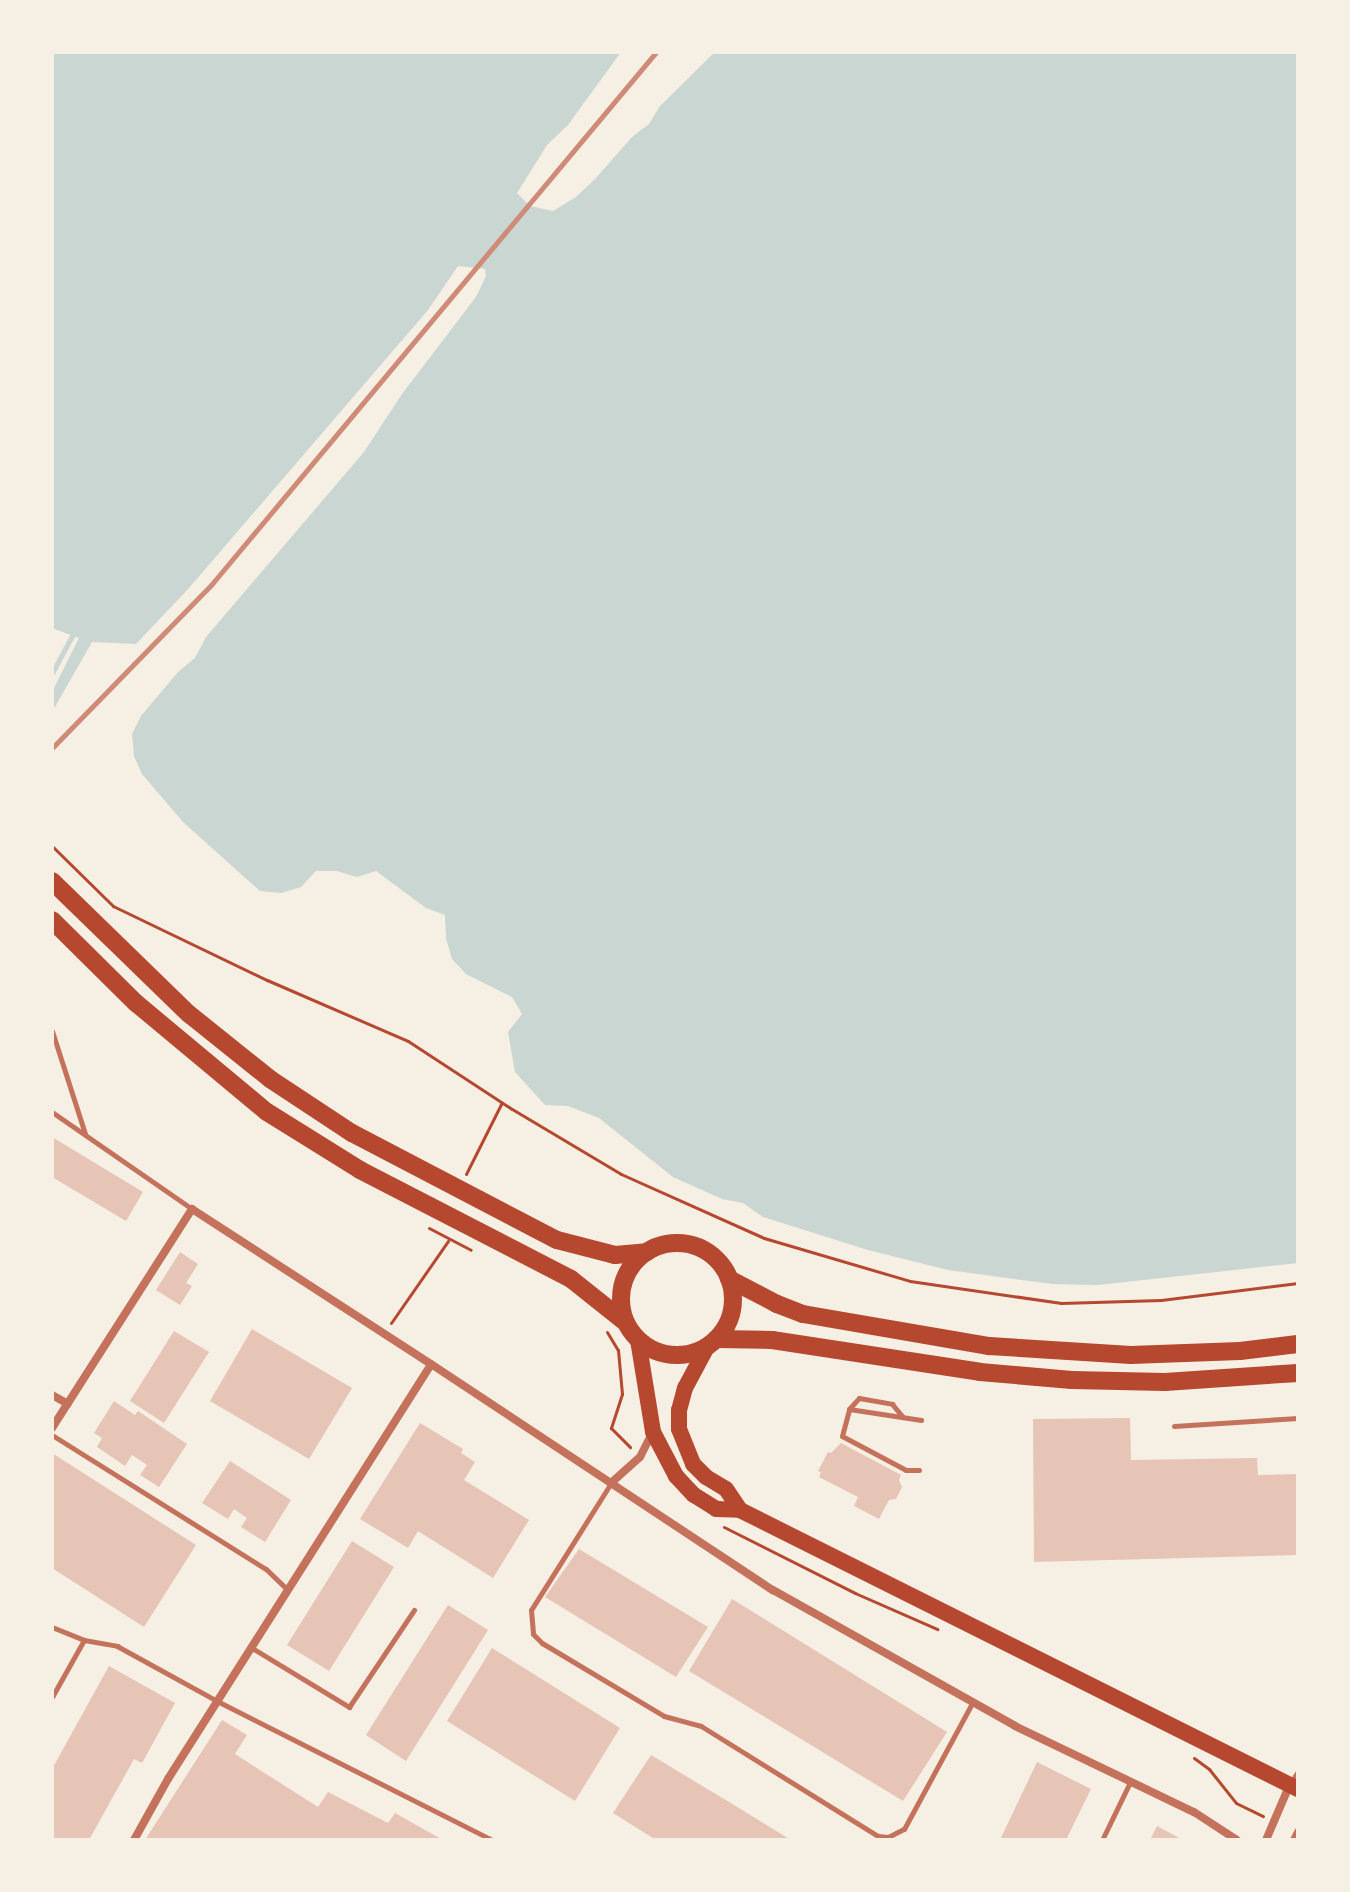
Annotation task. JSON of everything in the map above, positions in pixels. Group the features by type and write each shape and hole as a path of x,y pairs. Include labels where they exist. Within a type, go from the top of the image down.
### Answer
{"highway":[{"path":"52,881 189,1014 270,1079 352,1133 557,1240 615,1255 647,1252 674,1244 701,1249 723,1267 729,1279 732,1311 712,1343"},
{"path":"52,920 136,1003 267,1112 360,1170 571,1279 625,1322 638,1340 653,1350 671,1355 690,1354 712,1343 772,1340 980,1372 1072,1380 1165,1382 1298,1373"},
{"path":"625,1322 622,1291 626,1276 647,1252"},
{"path":"729,1279 803,1314 989,1346 1131,1355 1298,1344"}],"main road":[{"path":"638,1340 653,1432 676,1476 694,1495 716,1509 740,1510 1295,1781"},
{"path":"712,1343 685,1388 679,1410 679,1429 693,1464 726,1489 740,1510"}],"street":[{"path":"52,1428 192,1209 773,1590 972,1702 1194,1812 1237,1840"},
{"path":"134,1840 217,1701 431,1364"},
{"path":"52,1395 68,1404"},
{"path":"611,1483 640,1457 653,1432"},
{"path":"1266,1840 1272,1820 1295,1781"},
{"path":"1294,1840 1298,1832"}],"lane":[{"path":"52,1031 85,1135"},
{"path":"52,1112 192,1209"},
{"path":"904,1417 892,1404 859,1398 849,1409 842,1436 906,1470 919,1470"},
{"path":"849,1409 921,1420"},
{"path":"1174,1426 1298,1418"},
{"path":"52,1435 266,1569 288,1590"},
{"path":"611,1483 531,1610 533,1634 542,1643 664,1716 701,1726 878,1836 888,1837 904,1829 972,1702"},
{"path":"252,1647 349,1707 414,1610"},
{"path":"52,1627 84,1640 117,1646 217,1701 492,1840"},
{"path":"52,1697 84,1640"},
{"path":"1102,1840 1130,1781"}],"path":[{"path":"52,846 113,906 267,980 408,1041 621,1174 764,1238 910,1281 1061,1303 1161,1300 1298,1283"},
{"path":"463,1182 502,1102"},
{"path":"383,1333 405,1308 449,1239"},
{"path":"784,1559 949,1635"},
{"path":"1192,1757 1209,1769 1236,1803 1254,1812"}],"shaded area":[{"path":"52,52 621,52 568,125 547,145 517,193 530,206 553,211 576,197 596,178 632,137 649,124 660,106 715,52 1298,52 1298,1263 1098,1285 1052,1284 948,1270 868,1250 763,1217 743,1203 722,1199 673,1177 599,1118 568,1106 545,1105 515,1072 508,1032 522,1014 512,997 466,974 452,959 446,938 445,915 426,908 376,871 357,877 337,871 316,871 301,887 281,893 260,891 183,822 142,774 134,756 132,734 141,716 178,672 195,658 206,637 364,452 402,394 476,297 486,276 485,269 458,266 428,310 189,588 136,644 92,642 52,712 52,692 79,638 52,628"}],"building":[{"path":"52,1137 143,1192 126,1221 52,1177"},
{"path":"180,1252 198,1264 186,1283 192,1286 180,1305 156,1290"},
{"path":"252,1329 352,1388 309,1459 210,1401"},
{"path":"174,1331 209,1352 164,1423 130,1401"},
{"path":"114,1401 135,1415 138,1411 187,1444 159,1487 140,1475 147,1465 132,1455 125,1466 97,1447 102,1438 94,1433"},
{"path":"1130,1418 1131,1460 1257,1458 1258,1475 1298,1474 1298,1555 1034,1562 1033,1419"},
{"path":"420,1423 463,1449 461,1453 475,1462 464,1480 529,1520 493,1578 418,1531 408,1548 360,1519"},
{"path":"841,1443 901,1475 899,1480 902,1487 896,1499 889,1500 879,1519 854,1506 858,1497 819,1477 821,1472 818,1471 828,1452 831,1453"},
{"path":"52,1453 196,1545 144,1627 52,1568"},
{"path":"230,1461 291,1500 265,1542 241,1527 247,1518 234,1509 228,1519 202,1503"},
{"path":"352,1541 394,1567 329,1671 287,1645"},
{"path":"579,1549 708,1627 676,1677 545,1597"},
{"path":"732,1599 947,1732 903,1801 689,1671"},
{"path":"448,1605 488,1630 406,1761 366,1735"},
{"path":"492,1648 620,1728 575,1801 447,1721"},
{"path":"109,1666 175,1703 142,1763 134,1759 89,1840 52,1840 52,1769"},
{"path":"222,1720 247,1735 235,1754 318,1807 328,1792 388,1823 395,1813 443,1840 145,1840"},
{"path":"651,1755 791,1840 656,1840 613,1813"},
{"path":"1037,1762 1091,1789 1066,1840 1000,1840"},
{"path":"1157,1826 1183,1840 1150,1840"}],"waterway":[{"path":"52,673 73,634"}],"railway":[{"path":"52,748 211,585 656,52"}]}
